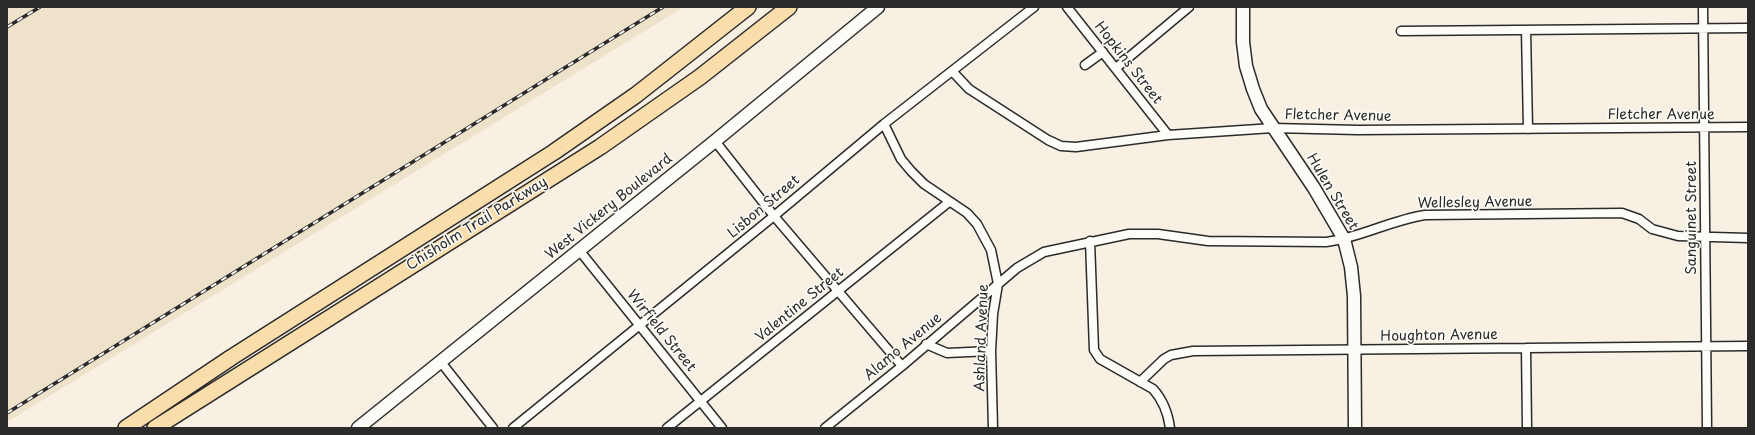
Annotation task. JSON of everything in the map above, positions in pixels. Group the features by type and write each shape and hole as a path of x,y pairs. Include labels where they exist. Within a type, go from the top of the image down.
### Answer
{"highway":[{"name":"Chisholm Trail Parkway","path":"126,428 232,357 554,152 636,95 748,7"},
{"name":"Chisholm Trail Parkway","path":"155,428 606,143 700,77 789,7"}],"main road":[{"name":"West Vickery Boulevard","path":"358,428 715,141 878,7"},
{"name":"Hulen Street","path":"1242,7 1243,42 1246,66 1261,109 1314,188 1344,239 1351,267 1354,296 1353,350 1355,428"}],"street":[{"name":"Lisbon Street","path":"513,428 774,216 884,124 1034,7"},
{"name":"Hopkins Street","path":"1067,7 1168,134"},
{"path":"1116,68 1189,7"},
{"name":"Sanguinet Street","path":"1703,7 1707,428"},
{"path":"1401,31 1748,28"},
{"path":"1526,30 1528,129"},
{"path":"1085,65 1102,52"},
{"name":"Fletcher Avenue","path":"952,71 969,89 1048,140 1061,146 1076,148 1168,134 1273,128 1528,129 1748,127"},
{"name":"Ashland Avenue","path":"884,124 901,159 924,184 967,213 984,234 991,250 998,284 993,314 991,351 994,428"},
{"path":"715,141 774,216 902,366"},
{"name":"Valentine Street","path":"667,428 949,202"},
{"name":"Wellesley Avenue","path":"998,284 1017,268 1044,252 1090,241 1129,234 1158,234 1215,241 1326,242 1344,239 1412,217 1425,215 1622,213 1639,219 1652,229 1671,235 1705,238 1748,238"},
{"path":"1090,241 1094,350 1100,359 1158,394 1166,411 1170,428"},
{"name":"Wirfield Street","path":"579,250 722,428"},
{"name":"Alamo Avenue","path":"825,428 902,366 998,284"},
{"path":"926,344 948,353 991,351"},
{"name":"Houghton Avenue","path":"1140,382 1164,359 1171,355 1193,351 1748,346"},
{"path":"1526,348 1527,428"},
{"path":"440,361 493,428"}],"shaded area":[{"path":"7,7 684,7 7,422"}],"railway":[{"path":"7,27 40,7"},
{"path":"7,413 663,7"}]}
